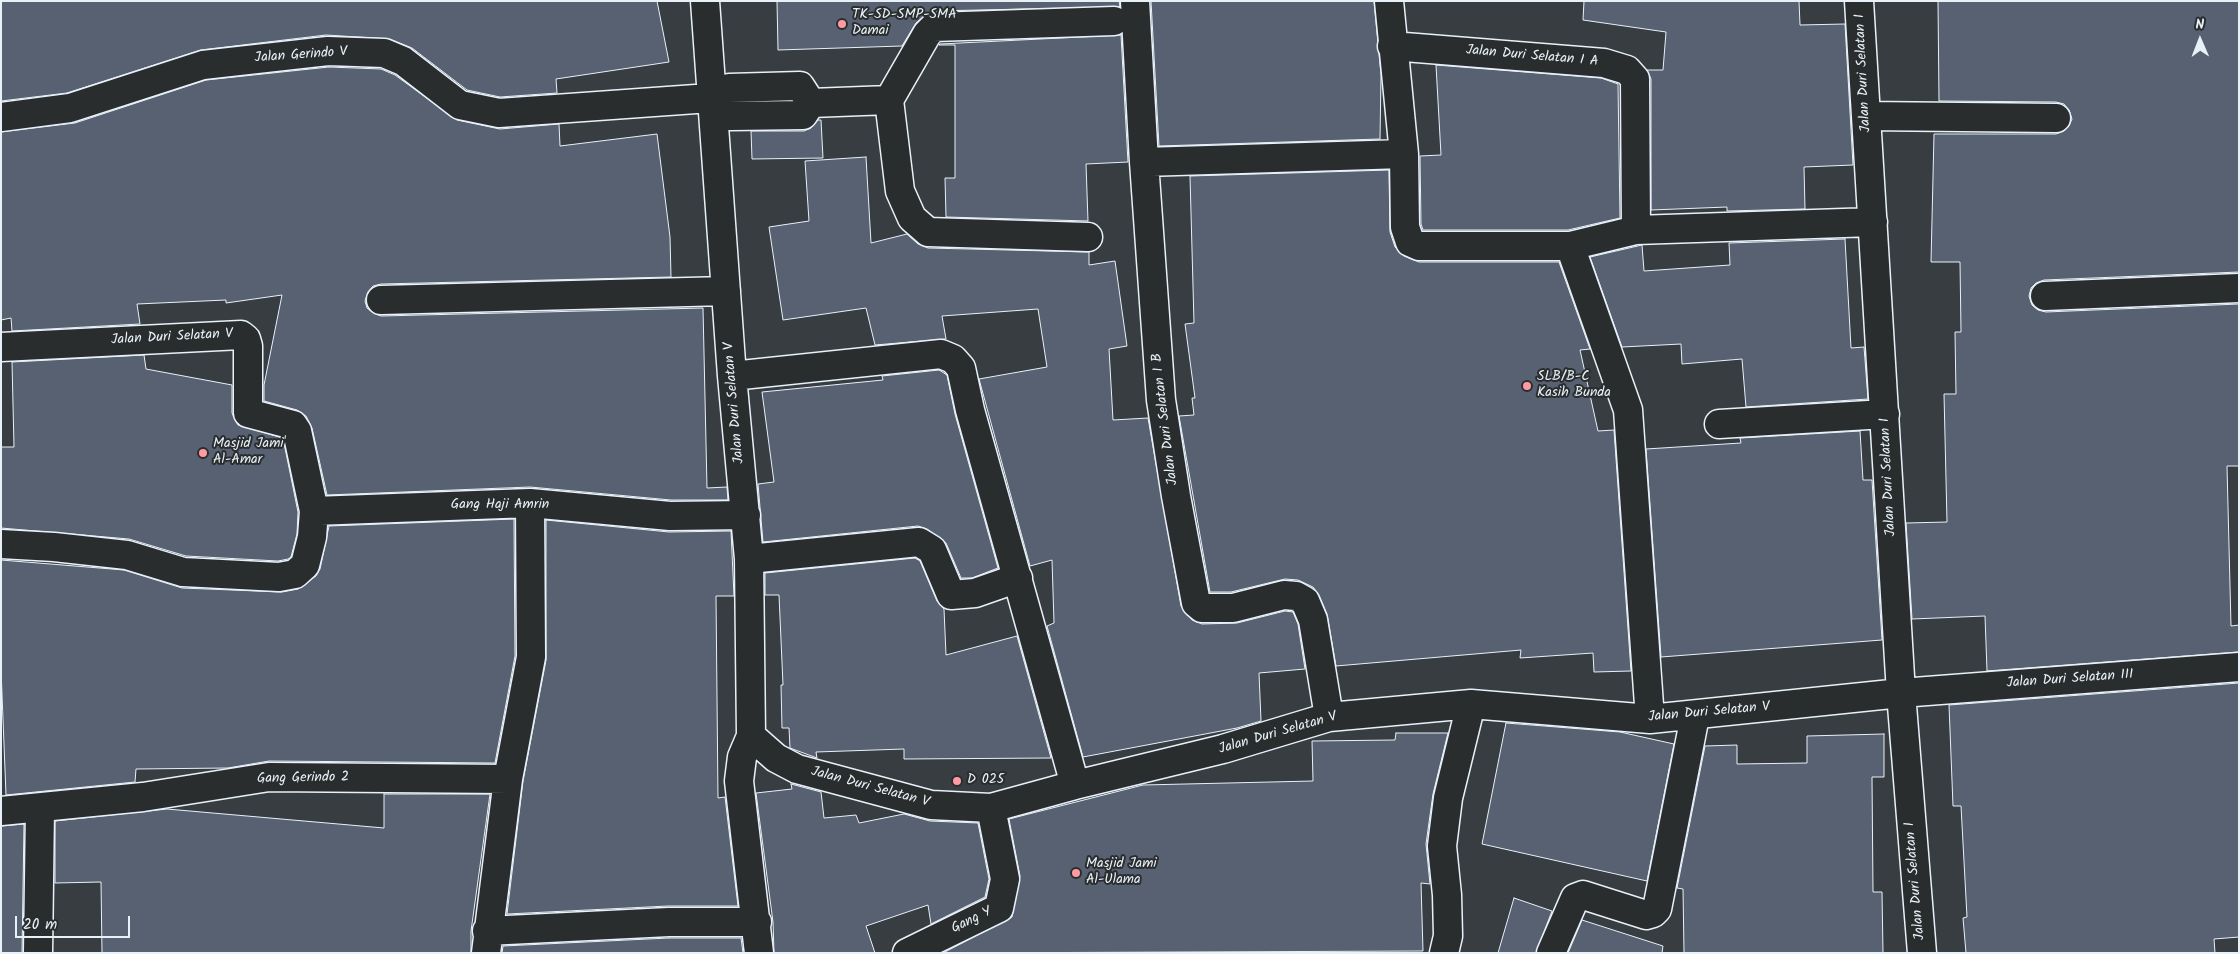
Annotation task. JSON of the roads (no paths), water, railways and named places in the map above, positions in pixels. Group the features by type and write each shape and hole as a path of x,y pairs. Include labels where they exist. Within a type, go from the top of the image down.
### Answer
{"street":[{"name":"Jalan Duri Selatan V","path":"705,1 710,98 732,376 749,559 751,736 776,758 797,769 931,805 990,808 1074,785 1224,749 1329,716 1471,704 1650,719 1695,716 1901,692"},
{"name":"Jalan Duri Selatan I B","path":"1135,1 1161,400 1176,496 1196,603 1202,608 1232,608 1284,595 1296,596 1305,601 1313,620 1329,716"},
{"path":"1390,1 1392,46 1404,154 1405,227 1410,242 1419,246 1570,246 1636,230 1874,222"},
{"name":"Jalan Duri Selatan I","path":"1860,1 1901,692 1922,953"},
{"path":"1088,237 928,232 912,218 900,191 889,100 926,34 934,27 1114,21"},
{"name":"Jalan Duri Selatan I A","path":"1392,46 1604,63 1627,70 1635,79 1636,230"},
{"name":"Jalan Gerindo V","path":"1,116 70,108 203,65 328,50 384,53 403,61 460,105 499,113 710,98"},
{"path":"710,98 731,116 803,115 811,103 889,100"},
{"path":"1866,116 2056,118"},
{"path":"1144,162 1404,154"},
{"path":"1570,246 1628,410 1650,719"},
{"path":"2045,296 2239,288"},
{"path":"381,300 726,291"},
{"name":"Jalan Duri Selatan V","path":"1,347 241,335 246,339 248,346 248,414 293,426 297,430 314,511 312,537 305,564 295,574 279,577 183,572 127,556 54,546 1,544"},
{"path":"732,376 941,354 953,359 961,368 970,410 1074,785"},
{"path":"1719,424 1885,414"},
{"path":"530,503 531,657 508,779 486,942 669,922 757,922"},
{"name":"Gang Haji Amrin","path":"314,511 530,503 670,516 746,515"},
{"path":"749,559 919,542 932,550 951,595 975,593 1018,578"},
{"name":"Jalan Duri Selatan III","path":"1901,692 2239,667"},
{"path":"1444,953 1448,936 1447,895 1442,846 1448,798 1471,704"},
{"path":"1552,953 1575,898 1583,895 1646,915 1653,913 1656,909 1695,716"},
{"path":"751,736 742,758 740,781 759,953"},
{"name":"Gang Gerindo 2","path":"1,811 40,809 143,797 270,777 508,779"},
{"name":"Gang Y","path":"907,953 999,908 1004,879 990,808"},
{"path":"38,953 40,809"}],"place":[{"name":"TK-SD-SMP-SMA Damai","path":"842,24"},
{"name":"SLB/B-C Kasih Bunda","path":"1527,386"},
{"name":"Masjid Jami' Al-Amar","path":"203,453"},
{"name":"D 025","path":"957,781"},
{"name":"Masjid Jami Al-Ulama","path":"1076,873"}]}
